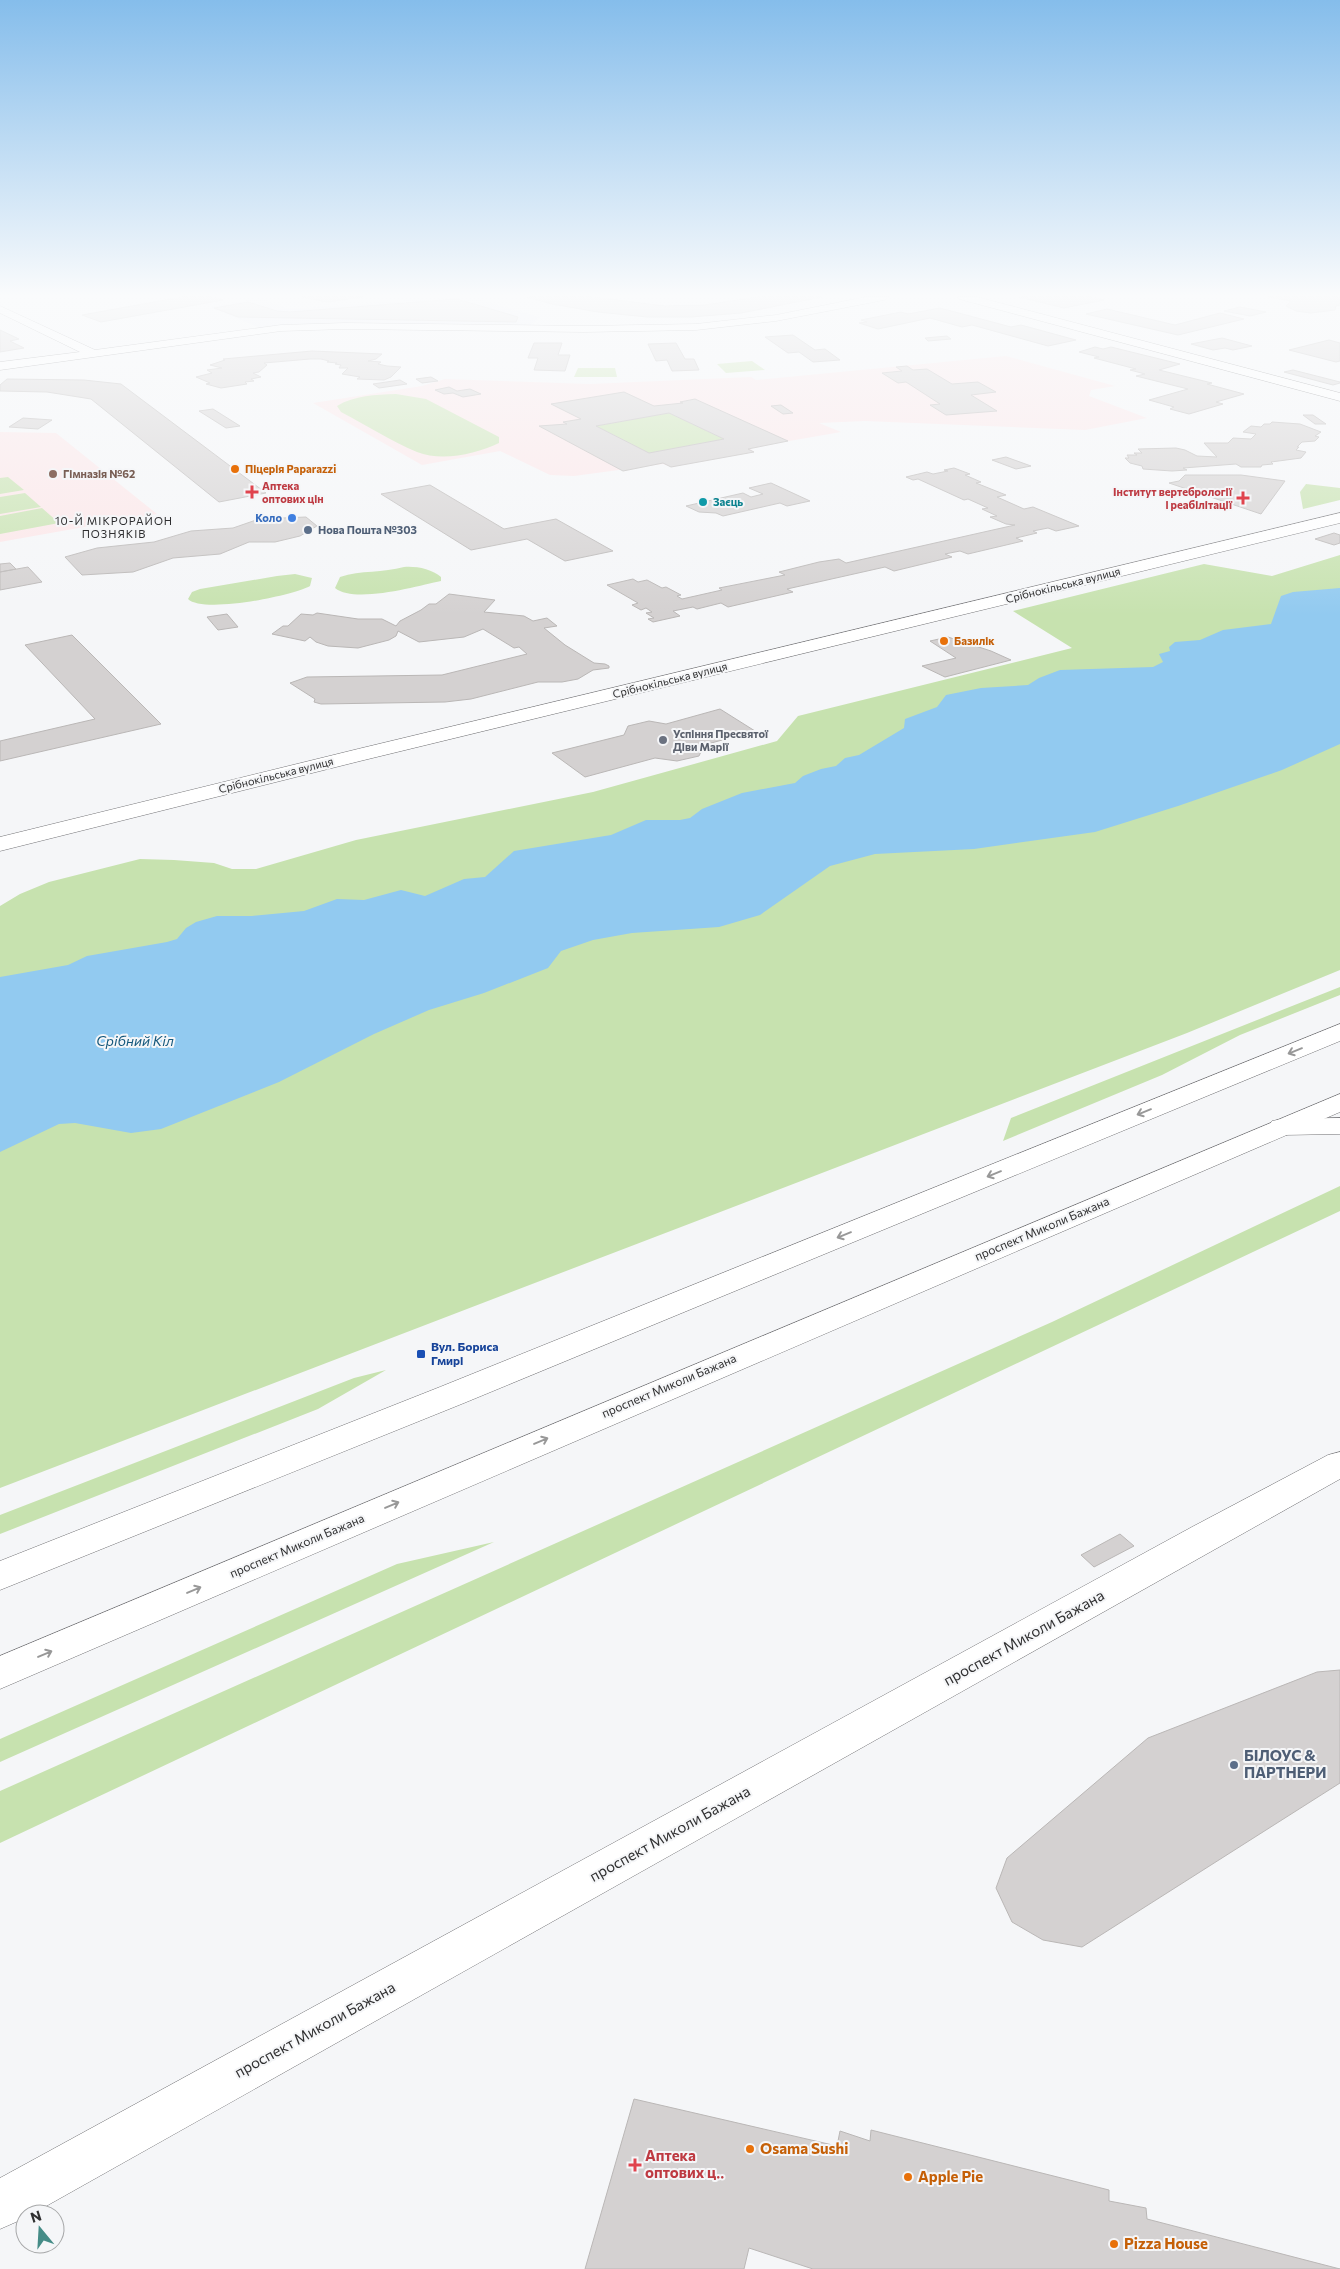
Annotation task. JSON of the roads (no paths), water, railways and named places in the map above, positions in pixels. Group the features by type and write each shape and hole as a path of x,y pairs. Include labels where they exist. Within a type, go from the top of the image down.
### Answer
{"main road":[{"name":"Срібнокільська вулиця","path":"0,844 367,753 1340,518"},
{"path":"0,1576 461,1391 1340,1032"},
{"name":"проспект Миколи Бажана","path":"0,1673 1340,1102"},
{"path":"1282,1127 1340,1126"},
{"name":"проспект Миколи Бажана","path":"0,2205 1340,1464"}],"water":[{"name":"Срібний Кіл","path":"1340,588 1340,744 1282,770 1095,832 974,849 875,854 830,866 760,915 719,927 632,933 593,940 561,951 548,968 484,993 429,1010 374,1034 279,1082 161,1129 131,1133 75,1123 59,1124 0,1152 0,977 68,965 87,956 167,942 177,939 186,928 196,922 217,916 252,916 304,911 337,899 364,900 401,890 425,896 464,879 485,877 514,851 611,835 646,820 680,820 690,818 702,809 742,793 795,783 803,776 836,766 845,758 859,755 904,728 905,719 937,707 946,695 981,688 1028,685 1039,678 1060,670 1153,667 1163,662 1159,654 1170,651 1169,647 1175,642 1200,640 1223,630 1271,624 1281,596 1293,592"}],"place":[{"name":"Піцерія Paparazzi","path":"235,469"},
{"name":"Гімназія №62","path":"53,474"},
{"name":"Аптека оптових цін","path":"252,492"},
{"name":"Інститут вертебрології і реабілітації","path":"1243,498"},
{"name":"Заєць","path":"703,502"},
{"name":"Коло","path":"292,518"},
{"name":"Нова Пошта №303","path":"308,530"},
{"name":"Базилік","path":"944,641"},
{"name":"Успіння Пресвятої Діви Марії","path":"663,740"},
{"name":"Вул. Бориса Гмирі","path":"421,1354"},
{"name":"БІЛОУС & ПАРТНЕРИ","path":"1234,1765"},
{"name":"Osama Sushi","path":"750,2149"},
{"name":"Аптека оптових ц‥","path":"635,2165"},
{"name":"Apple Pie","path":"908,2177"},
{"name":"Pizza House","path":"1114,2244"}],"district":[{"name":"10-Й МІКРОРАЙОН ПОЗНЯКІВ","path":"114,527"}]}
